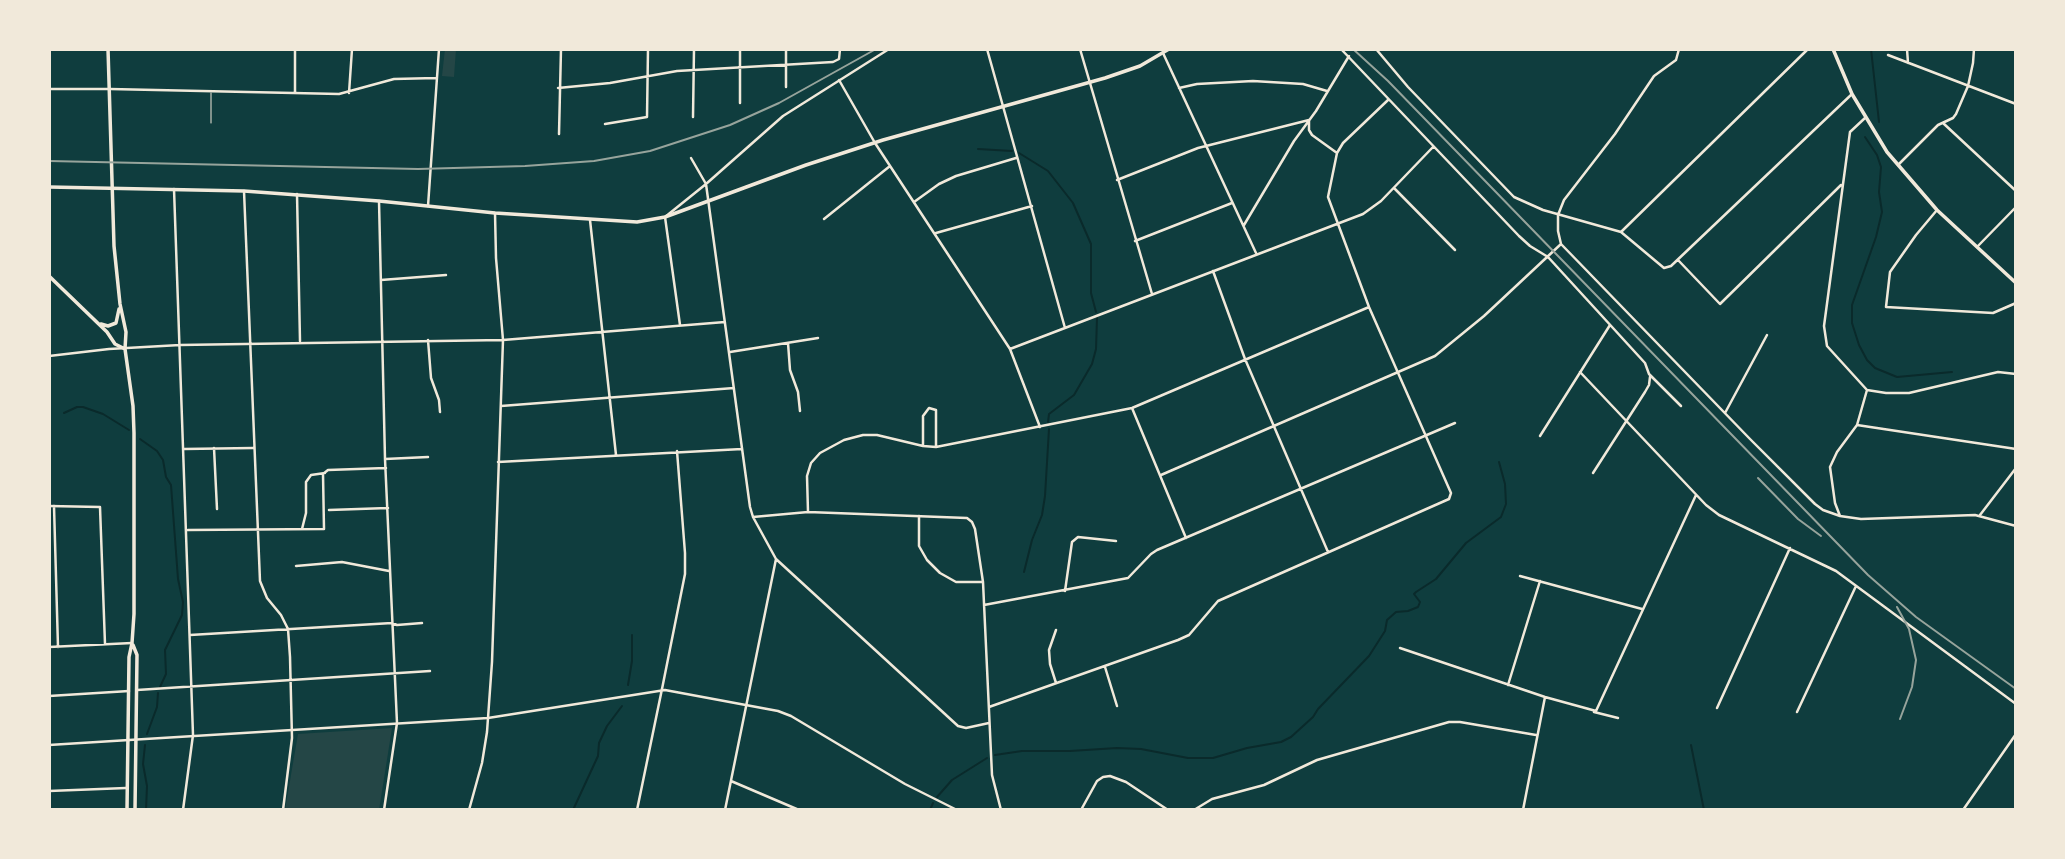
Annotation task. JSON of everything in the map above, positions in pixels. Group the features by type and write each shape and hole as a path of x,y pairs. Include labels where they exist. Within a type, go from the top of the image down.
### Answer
{"main road":[{"path":"108,49 114,246 126,332 125,349 134,433 127,810"},
{"path":"1833,49 1865,118 1898,165 1937,210 2016,283"},
{"path":"49,187 298,194 495,214 637,222 665,216 875,143 1091,83 1140,66 1167,50"},
{"path":"49,276 116,344 125,349"},
{"path":"98,323 108,326 116,323 120,303"},
{"path":"132,643 137,655 135,810"}],"street":[{"path":"295,49 295,93"},
{"path":"349,93 352,49"},
{"path":"428,206 439,49"},
{"path":"559,134 561,49"},
{"path":"604,124 647,117 648,49"},
{"path":"693,117 694,49"},
{"path":"740,49 740,103"},
{"path":"786,49 786,87"},
{"path":"558,88 602,84 694,69 837,60 840,49"},
{"path":"680,326 665,216 706,184 772,125 889,49"},
{"path":"987,49 1065,328"},
{"path":"1080,49 1152,294"},
{"path":"1341,49 1525,241 1548,257 1645,363 1650,385 1593,473"},
{"path":"1679,49 1673,63 1654,76 1615,134 1569,192 1558,215 1561,244 1815,504 1840,516 1861,519 1958,514 1980,515 2016,526"},
{"path":"1621,232 1808,49"},
{"path":"1907,49 1908,64"},
{"path":"1898,165 1956,114 1968,86 1974,49"},
{"path":"1167,50 1179,88 1256,255"},
{"path":"1379,50 1408,87 1514,197 1558,215 1621,232 1664,268 1671,267 1852,94"},
{"path":"1888,55 2016,104"},
{"path":"1244,225 1349,56"},
{"path":"49,89 349,93 389,80 436,78"},
{"path":"839,80 875,143 1010,349 1040,427"},
{"path":"1179,88 1253,81 1303,84 1326,91"},
{"path":"989,707 1189,635 1219,601 1449,499 1451,493 1369,307 1329,203 1328,190 1337,153 1351,135 1388,100"},
{"path":"1865,118 1850,132 1825,316 1824,335 1831,352 1867,390 1885,393 1909,393 1998,372 2016,374"},
{"path":"1117,180 1207,146 1309,120"},
{"path":"1309,120 1311,135 1337,153"},
{"path":"1943,123 2016,191"},
{"path":"1010,349 1369,210 1433,147"},
{"path":"691,158 706,184 753,517 776,559 958,726 966,729 989,723"},
{"path":"914,202 939,184 956,176 1017,158"},
{"path":"824,219 890,166"},
{"path":"1678,260 1720,304 1843,184"},
{"path":"1394,188 1455,250"},
{"path":"174,189 188,530 193,735 183,810"},
{"path":"244,191 253,447 262,587 288,629 292,729 283,810"},
{"path":"298,194 300,343"},
{"path":"379,201 385,459 397,723 384,810"},
{"path":"1135,241 1232,203"},
{"path":"936,233 1032,206"},
{"path":"1978,247 2016,207"},
{"path":"1937,210 1890,272 1886,307 1993,313 2016,303"},
{"path":"469,810 482,763 492,662 503,340 496,270 495,214"},
{"path":"590,220 615,456"},
{"path":"1161,475 1435,356 1452,344 1561,244"},
{"path":"1213,271 1245,359 1328,552"},
{"path":"381,280 446,275"},
{"path":"808,512 808,469 815,457 844,440 870,434 884,435 936,447 1132,408 1369,307"},
{"path":"49,356 180,345 503,340 725,322"},
{"path":"1539,436 1611,325"},
{"path":"1725,413 1767,335"},
{"path":"730,352 818,338"},
{"path":"428,340 431,378 439,400 440,412"},
{"path":"788,343 790,370 798,393 800,411"},
{"path":"1580,372 1696,495 1720,515 1836,571 2016,704"},
{"path":"1649,374 1681,406"},
{"path":"500,406 734,388"},
{"path":"1840,516 1835,503 1830,467 1837,452 1857,425 1867,390"},
{"path":"923,446 923,416 926,409 931,408 936,410 936,447"},
{"path":"1132,408 1186,538"},
{"path":"984,605 1128,578 1151,554 1454,423"},
{"path":"1857,425 2016,449"},
{"path":"184,449 253,447"},
{"path":"214,448 216,509"},
{"path":"498,462 742,449"},
{"path":"637,810 685,574 677,451"},
{"path":"385,459 428,457"},
{"path":"302,529 306,513 306,482 311,475 327,471 386,468"},
{"path":"1980,515 2016,468"},
{"path":"188,530 324,529 323,474 327,471"},
{"path":"1594,712 1599,707 1696,495"},
{"path":"49,506 100,507 105,644"},
{"path":"54,506 58,647"},
{"path":"329,510 388,508"},
{"path":"753,517 808,512 967,518 972,522 983,582 993,783 1000,810"},
{"path":"919,516 919,546 927,560 940,573 956,582 983,582"},
{"path":"1065,591 1072,542 1078,537 1116,541"},
{"path":"1717,708 1790,548"},
{"path":"725,810 776,559"},
{"path":"296,566 342,562 389,571"},
{"path":"1520,576 1643,609"},
{"path":"1508,685 1540,581"},
{"path":"1797,712 1856,586"},
{"path":"190,635 391,623 422,624"},
{"path":"1056,630 1049,650 1056,683"},
{"path":"49,647 132,643"},
{"path":"1400,648 1545,697 1618,718"},
{"path":"1105,667 1117,706"},
{"path":"136,690 430,671"},
{"path":"49,745 488,718 662,690 791,716 905,784 957,810"},
{"path":"49,696 129,691"},
{"path":"1522,810 1545,697"},
{"path":"1194,810 1212,799 1264,785 1317,760 1449,722 1536,735"},
{"path":"1963,810 2016,734"},
{"path":"1081,810 1097,781 1110,776 1126,782 1168,810"},
{"path":"731,781 799,810"},
{"path":"49,791 127,788"}],"lane":[{"path":"211,91 211,123"}],"shaded area":[{"path":"445,49 456,49 454,77 442,76"},
{"path":"392,728 379,810 285,810 298,734"}],"waterway":[{"path":"1871,49 1879,122"},
{"path":"1865,137 1877,155 1881,167 1879,192 1882,212 1852,305 1852,323 1859,345 1875,368 1897,377 1952,372"},
{"path":"978,149 1012,151"},
{"path":"1019,153 1048,171 1073,203 1091,244 1091,293 1096,312"},
{"path":"1048,422 1049,414 1074,395 1092,364 1096,349 1097,318"},
{"path":"64,413 83,407 103,414 129,430"},
{"path":"1024,572 1042,515 1049,429"},
{"path":"140,439 157,451 163,460 166,477 171,485 178,579 183,602 182,615 165,650 166,674 160,687"},
{"path":"995,755 1022,751 1117,748 1141,749 1188,758 1213,758 1281,742 1291,737 1369,656 1385,631 1387,620 1396,612 1418,607 1420,602 1414,594 1436,579 1466,543 1501,517 1506,504 1505,484 1499,462"},
{"path":"628,685 632,635"},
{"path":"147,734 157,707 158,693"},
{"path":"573,810 598,756 599,743 607,726 622,706"},
{"path":"145,745 143,764 147,786 146,810"},
{"path":"1691,745 1704,810"},
{"path":"937,797 952,780 987,758"},
{"path":"930,810 933,803"}],"railway":[{"path":"49,161 418,169 594,161 650,151 730,125 779,103 876,49"},
{"path":"1353,49 1388,81 1868,575 1916,617 2016,689"},
{"path":"1758,478 1798,519 1821,536"},
{"path":"1897,607 1909,629 1916,660 1912,687 1900,719"}]}
